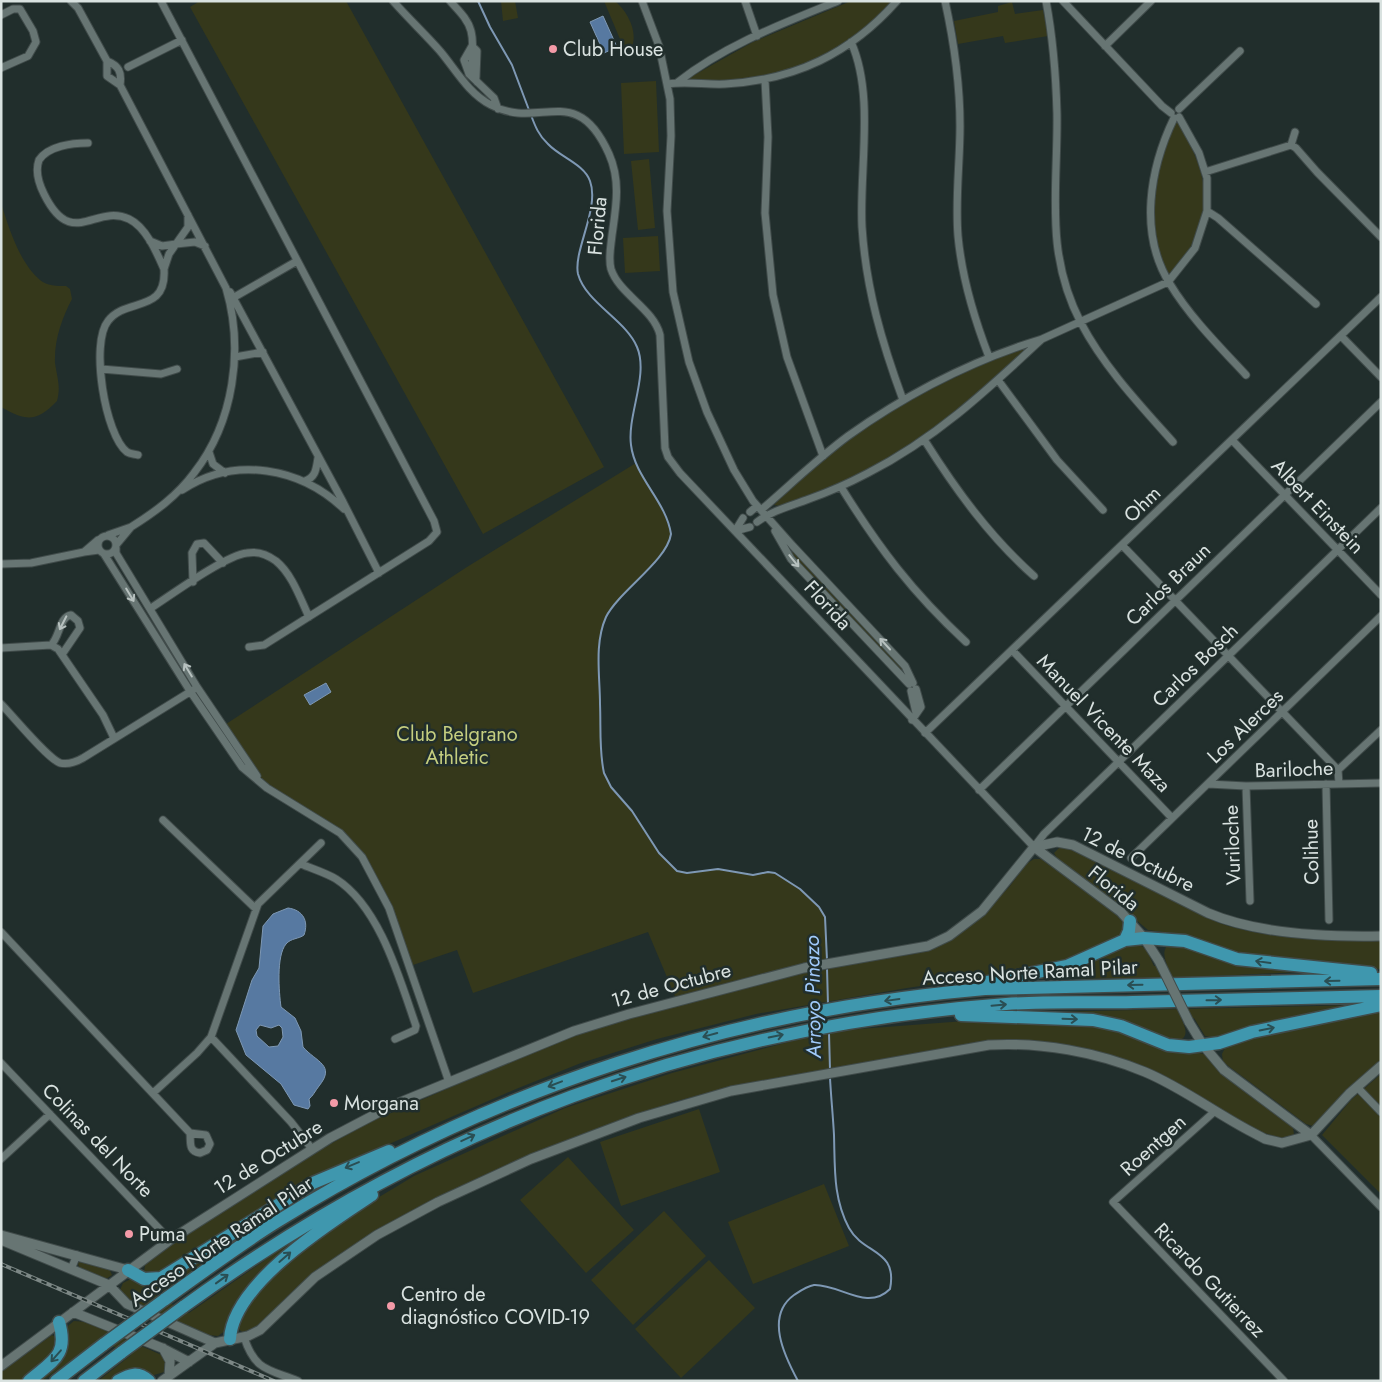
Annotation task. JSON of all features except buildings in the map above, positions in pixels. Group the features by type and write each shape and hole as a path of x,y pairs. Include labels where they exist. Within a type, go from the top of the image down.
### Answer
{"highway":[{"path":"1125,940 1129,931 1130,921"},
{"path":"936,993 1067,966 1125,940 1144,938 1179,940 1237,959 1381,974"},
{"name":"Acceso Norte Ramal Pilar","path":"56,1381 164,1300 279,1220 346,1181 431,1137 522,1096 616,1062 711,1034 808,1013 936,993 1016,987 1381,979"},
{"name":"Acceso Norte Ramal Pilar","path":"84,1381 183,1307 261,1252 309,1222 424,1159 517,1117 612,1081 710,1052 847,1023 916,1014 1031,1003 1381,996"},
{"path":"916,1014 1093,1020 1121,1026 1168,1045 1203,1045 1219,1043 1252,1032 1381,1006"},
{"path":"128,1270 144,1279 161,1278 313,1183 368,1158 431,1137"},
{"path":"230,1339 231,1330 238,1313 275,1266 334,1220 424,1159"},
{"path":"29,1381 61,1351 64,1340 60,1322"},
{"path":"118,1381 133,1374 138,1374 149,1381"}],"street":[{"path":"71,1 78,5 107,60 107,76 121,82"},
{"path":"161,1 437,529 434,538 379,573 264,645 249,647"},
{"name":"Florida","path":"393,1 440,51 470,89 485,102 511,113 523,114 562,110 581,117 592,127 609,154 618,188 610,266 615,277 654,321 659,331 666,453 680,473 1034,847 1121,912 1130,921 1159,961 1188,1022 1203,1045 1232,1076 1311,1135 1381,1207"},
{"path":"450,1 468,23 471,30 472,72 477,82 494,98 498,109"},
{"path":"642,1 659,46 668,84 671,136 668,231 676,310 688,362 707,412 734,470 791,559 912,686"},
{"path":"745,1 757,36"},
{"path":"678,82 710,61 757,36 838,1"},
{"path":"668,84 678,82 707,84 764,80 818,63 851,42 897,1"},
{"path":"945,1 955,56 960,100 957,221 960,253 972,310 989,357"},
{"path":"1046,1 1057,113 1054,222 1063,276 1080,322 1115,375 1173,442"},
{"path":"757,522 763,513 823,456 903,400 989,357 1042,339 1168,282 1195,248 1207,211 1206,172 1199,153 1176,114 1162,106 1063,1"},
{"path":"1106,46 1151,1"},
{"path":"1,15 13,9 20,9 34,31 36,42 28,56 1,68"},
{"path":"107,60 116,65 128,67 182,40"},
{"path":"851,42 858,61 863,102 862,227 868,282 883,345 903,400"},
{"path":"1240,51 1176,114 1158,156 1151,187 1151,225 1168,282 1202,326 1246,375"},
{"path":"116,65 121,82 231,299 263,352 379,573"},
{"path":"121,82 128,67"},
{"path":"764,80 768,137 765,213 772,295 786,357 823,456"},
{"path":"1291,145 1296,132"},
{"path":"88,143 74,143 51,151 39,160 37,172 53,208 62,218 72,222 116,216 127,218 135,223 150,241 164,269"},
{"path":"1206,172 1291,145 1381,237"},
{"path":"1207,211 1218,218 1316,304"},
{"path":"138,455 125,451 117,438 106,404 101,369 101,343 107,321 117,314 141,305 156,296 164,282 164,269 169,254 188,227 187,212"},
{"path":"150,241 162,246 195,242 205,246"},
{"path":"231,299 298,261"},
{"name":"Ohm","path":"925,733 1381,297"},
{"path":"174,496 194,473 209,451 225,413 235,357 235,333 231,299"},
{"path":"1341,336 1381,377"},
{"path":"750,512 763,513 841,487 924,441 998,380 1042,339"},
{"path":"235,357 263,352"},
{"path":"101,369 161,374 177,369"},
{"path":"998,380 1056,460 1103,510"},
{"name":"Carlos Braun","path":"979,790 1381,402"},
{"name":"Albert Einstein","path":"1232,440 1381,595"},
{"path":"924,441 975,514 1005,548 1034,576"},
{"path":"209,451 213,464 225,473"},
{"path":"305,481 314,476 318,458"},
{"path":"1,564 31,563 84,552 110,554 132,527 174,496 199,481 225,473 270,471 291,475 320,490 348,513"},
{"path":"841,487 900,574 939,617 966,642"},
{"name":"Carlos Bosch","path":"1034,847 1044,834 1381,508"},
{"path":"763,513 909,671 912,686 921,707 912,720"},
{"path":"735,531 743,518"},
{"path":"84,552 108,535 132,527"},
{"path":"735,531 750,527"},
{"path":"108,535 115,539 116,553 151,608 197,687 247,763 267,788"},
{"path":"99,540 102,552 235,759 267,788 333,828 356,848 362,857 389,908 449,1082"},
{"path":"193,582 192,553 197,544 204,543 223,563"},
{"path":"1122,545 1338,770 1339,784"},
{"path":"151,608 223,563 246,552 261,554 274,560 290,579 309,616"},
{"path":"51,645 55,641 65,618 72,615 78,621 80,628 63,653"},
{"name":"Los Alerces","path":"1131,858 1381,616"},
{"path":"1,648 51,645 63,653 103,715 114,738"},
{"name":"Manuel Vicente Maza","path":"1012,650 1172,818"},
{"path":"902,676 909,671"},
{"path":"1,704 48,754 58,762 68,764 77,761 197,687"},
{"path":"1338,770 1381,730"},
{"name":"Bariloche","path":"1208,784 1246,786 1381,783"},
{"name":"Colihue","path":"1326,784 1329,920"},
{"name":"Vuriloche","path":"1246,786 1250,901"},
{"path":"163,820 256,908"},
{"name":"12 de Octubre","path":"1,1366 170,1240 312,1149 391,1106 602,1022 804,968 918,949 949,936 970,921 993,900 1034,847 1057,842 1073,845 1208,913 1231,922 1330,937 1381,936"},
{"path":"153,1093 197,1053 211,1037 256,908 262,897 301,864 321,843"},
{"path":"301,864 336,879 347,888 367,910 382,937 416,1026 415,1030 395,1039"},
{"path":"1,932 190,1133"},
{"path":"211,1037 291,1122 312,1149"},
{"path":"166,1378 215,1343 244,1337 266,1325 315,1277 341,1258 438,1202 496,1174 595,1134 668,1108 731,1091 989,1046 1030,1045 1086,1054 1118,1062 1154,1076 1214,1112 1276,1143 1292,1142 1311,1135 1357,1087 1381,1066"},
{"name":"Colinas del Norte","path":"1,1063 170,1240"},
{"path":"1357,1087 1381,1112"},
{"name":"Roentgen","path":"1114,1202 1214,1112"},
{"path":"1,1159 50,1114"},
{"name":"Ricardo Gutierrez","path":"1114,1202 1284,1381"},
{"path":"1,1235 128,1270"},
{"path":"1,1240 109,1285 127,1304 215,1343"},
{"path":"58,1264 61,1250"},
{"path":"71,1269 77,1255"},
{"path":"73,1312 162,1348 189,1362"},
{"path":"244,1337 249,1353 259,1365 298,1381"},
{"path":"162,1348 170,1362 166,1378"}],"green space":[{"path":"200,1 346,1 604,467 483,534 190,7"},
{"path":"501,1 515,1 518,18 503,21"},
{"path":"604,1 615,1 628,17 634,36 631,49 625,51"},
{"path":"851,1 893,1 880,15 851,39 836,49 802,66 757,79 689,81 689,78 753,42"},
{"path":"1012,2 1015,14 1043,10 1048,36 1005,43 1003,36 958,44 954,21 998,12 998,6"},
{"path":"656,81 659,152 624,154 621,83"},
{"path":"1177,119 1197,161 1203,180 1205,198 1203,216 1197,234 1186,254 1171,274 1165,272 1159,253 1154,213 1154,194 1156,174 1161,155"},
{"path":"649,159 655,228 638,230 631,161"},
{"path":"1,203 16,244 26,264 43,282 66,286 70,289 72,299 57,338 55,363 59,386 57,401 43,413 31,418 17,415 1,407"},
{"path":"658,236 660,271 625,273 623,238"},
{"path":"1028,348 968,405 893,458 823,492 780,506 774,505 827,456 890,413 958,376"},
{"name":"Club Belgrano Athletic","path":"636,463 662,507 671,534 668,544 661,555 612,607 602,627 598,660 601,748 604,773 611,787 632,811 659,853 677,871 687,873 718,869 753,875 768,872 775,873 800,889 819,907 825,917 827,964 677,1001 648,932 473,993 457,950 410,966 389,908 356,848 267,788 223,726 467,567"},
{"path":"792,550 906,669 906,673 902,672 797,561 790,552"},
{"path":"1061,846 1067,847 1219,923 1238,929 1299,938 1381,939 1381,969 1334,967 1247,957 1178,934 1148,930 1110,898 1058,860 1054,853"},
{"path":"1034,859 1041,859 1115,913 1125,925 1121,937 1078,958 995,975 756,1014 657,1039 581,1063 343,1164 157,1275 144,1273 145,1265 148,1261 190,1231 316,1152 370,1122 551,1044 618,1021 806,971 914,954 936,947 954,937 982,916 1010,886 1026,864"},
{"path":"1170,943 1299,972 1174,978 1014,979 1127,944 1142,946 1154,966 1167,965 1165,950"},
{"path":"1360,1005 1217,1038 1205,1036 1194,1018 1181,1018 1185,1034 1178,1041 1048,1014 1047,1012"},
{"path":"1381,1010 1381,1061 1338,1099 1322,1120 1313,1126 1306,1124 1223,1062 1222,1054 1225,1048 1257,1034"},
{"path":"978,1020 1103,1026 1189,1052 1204,1054 1231,1081 1293,1127 1294,1135 1284,1139 1255,1130 1151,1070 1106,1054 976,1043 786,1077 723,1089 673,1102 532,1155 362,1241 314,1273 255,1329 244,1333 238,1329 240,1314 281,1265 346,1217 414,1176 565,1108 672,1073 800,1039 846,1030"},
{"path":"1381,1074 1381,1194 1322,1135 1351,1100"},
{"path":"699,1109 720,1172 621,1206 600,1142"},
{"path":"568,1157 634,1230 586,1273 520,1200"},
{"path":"824,1184 849,1246 753,1284 728,1222"},
{"path":"664,1211 706,1256 633,1325 591,1280"},
{"path":"333,1217 287,1251 226,1330 218,1336 208,1335 128,1300 120,1290 123,1283 131,1279 150,1283 254,1227 156,1296 189,1313 275,1253"},
{"path":"709,1260 755,1308 681,1378 635,1329"},
{"path":"79,1261 109,1268 112,1275 106,1279 80,1269"},
{"path":"74,1321 86,1322 164,1356 166,1360 164,1372 154,1375 98,1381 131,1355 100,1340 42,1381 33,1381 69,1325"},
{"path":"52,1335 58,1338 60,1348 23,1381 1,1381 1,1372"}],"water":[{"path":"603,16 617,47 604,53 590,22"},
{"path":"326,683 331,692 310,705 304,695"},
{"path":"288,908 293,909 304,917 306,925 304,935 288,942 283,950 279,965 279,984 281,1007 295,1018 301,1031 303,1047 325,1068 324,1079 309,1099 310,1106 308,1109 294,1105 281,1084 246,1055 236,1030 252,980 259,968 263,926 273,914","holes":["260,1025 271,1028 279,1025 282,1028 283,1037 278,1046 269,1047 257,1036 256,1030"]}],"waterway":[{"name":"Arroyo Pinazo","path":"478,1 490,27 512,65 529,110"},
{"name":"Arroyo Pinazo","path":"531,115 545,141 553,149 583,170 590,181 592,204 579,254 578,274 589,294 624,328 632,337 637,347 641,370 632,421 631,445 638,468 663,511 671,534 668,544 661,555 612,607 602,627 598,660 601,748 604,773 611,787 632,811 659,853 677,871 687,873 718,869 753,875 768,872 775,873 800,889 819,907 825,917 827,960"},
{"name":"Arroyo Pinazo","path":"827,968 828,1005"},
{"name":"Arroyo Pinazo","path":"829,1033 830,1070"},
{"name":"Arroyo Pinazo","path":"798,1381 787,1360 780,1336 780,1314 785,1304 794,1295 814,1285 834,1288 863,1298 872,1298 890,1289 891,1276 889,1266 884,1259 855,1237 849,1228 840,1205 835,1171 830,1078"}],"railway":[{"path":"1,1264 274,1381"}],"place":[{"name":"Club House","path":"553,49"},
{"name":"Morgana","path":"334,1103"},
{"name":"Puma","path":"129,1234"},
{"name":"Centro de diagnóstico COVID-19","path":"391,1306"}]}
